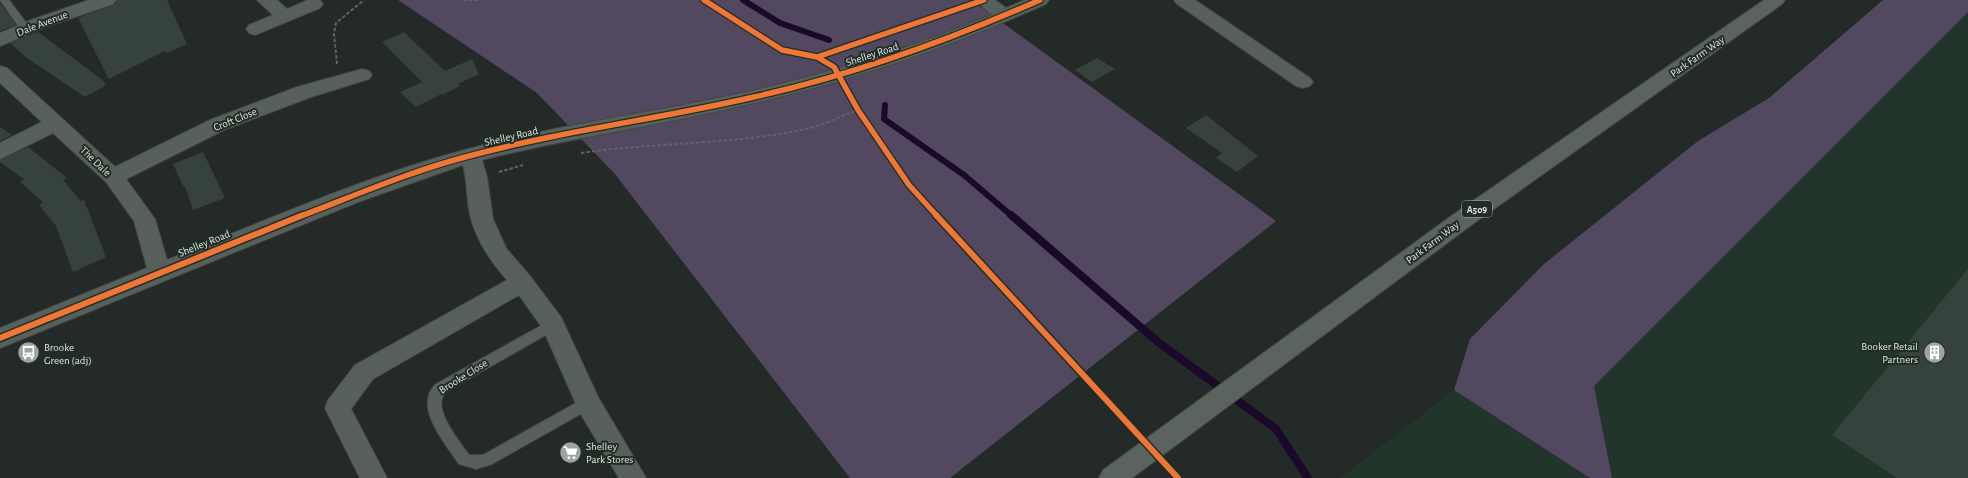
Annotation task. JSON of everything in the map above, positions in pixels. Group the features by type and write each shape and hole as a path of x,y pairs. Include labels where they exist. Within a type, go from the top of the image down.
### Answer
{"highway":[{"name":"Park Farm Way","path":"1114,476 1184,426 1462,220 1776,0"}],"street":[{"name":"Dale Avenue","path":"0,40 25,28 107,0"},
{"path":"266,0 285,16"},
{"path":"984,0 1005,16"},
{"name":"Shelley Road","path":"0,338 159,272 410,173 473,167 542,139 752,98 813,83 900,56 1005,16 1040,0"},
{"path":"1183,0 1303,82"},
{"path":"255,29 314,4"},
{"name":"The Dale","path":"0,72 56,122 113,177 144,219 159,272"},
{"name":"Croft Close","path":"113,177 218,125 304,92 362,75"},
{"path":"0,152 56,122"},
{"path":"473,167 482,219 497,253 522,282 552,324 588,403 633,478"},
{"path":"374,478 338,408 364,372 522,282"}],"lane":[{"path":"4,0 25,28"},
{"name":"Brooke Close","path":"552,324 441,388 435,394 433,403 436,415 464,460 470,463 478,463 487,460 588,403"}],"path":[{"path":"339,82 334,34 336,23 364,0"},
{"path":"463,0 481,0"},
{"path":"854,103 862,116"},
{"path":"578,154 637,146 775,136 809,129 858,110"},
{"path":"473,167 528,164"}],"shaded area":[{"path":"398,0 971,0 1276,221 950,478 850,478 614,173 537,93"},
{"path":"1883,0 1968,0 1968,12 1594,386 1612,478 1590,478 1454,390 1470,339 1544,264 1698,141 1769,98"},
{"path":"1968,12 1968,478 1612,478 1594,387"},
{"path":"1454,390 1590,478 1340,478"}],"building":[{"path":"117,0 167,0 187,44 167,53 165,51 109,79 78,18 113,5"},
{"path":"0,3 16,25 0,31"},
{"path":"38,32 104,81 103,82 106,85 85,97 27,58 10,43"},
{"path":"404,32 445,71 472,59 479,74 458,84 460,86 416,107 400,92 422,82 382,42"},
{"path":"1097,58 1115,69 1092,82 1075,70"},
{"path":"1206,115 1258,156 1237,172 1216,158 1222,153 1186,128"},
{"path":"0,127 12,135 0,141"},
{"path":"28,147 67,178 63,180 81,201 84,200 106,257 73,272 56,226 39,205 43,202 20,182 24,179 0,162 0,160"},
{"path":"203,152 225,198 193,210 185,186 183,186 173,164"},
{"name":"Booker Retail Partners","path":"1968,269 1968,478 1897,478 1832,435"}],"waterway":[{"path":"743,0 780,23 829,40"},
{"path":"885,105 884,119 964,175 1012,216"},
{"path":"1011,215 1158,342 1276,429 1308,478"}],"cycle path":[{"path":"704,0 782,50 817,57 834,67 858,110 909,185 993,279 1178,478"},
{"path":"817,57 984,0"},
{"path":"0,338 175,266 350,197 444,163 539,139 718,105 791,88 864,68 900,56 971,30 1040,0"}],"place":[{"name":"Booker Retail Partners","path":"1934,352"},
{"name":"Brooke Green (adj)","path":"29,353"},
{"name":"Shelley Park Stores","path":"571,452"}]}
